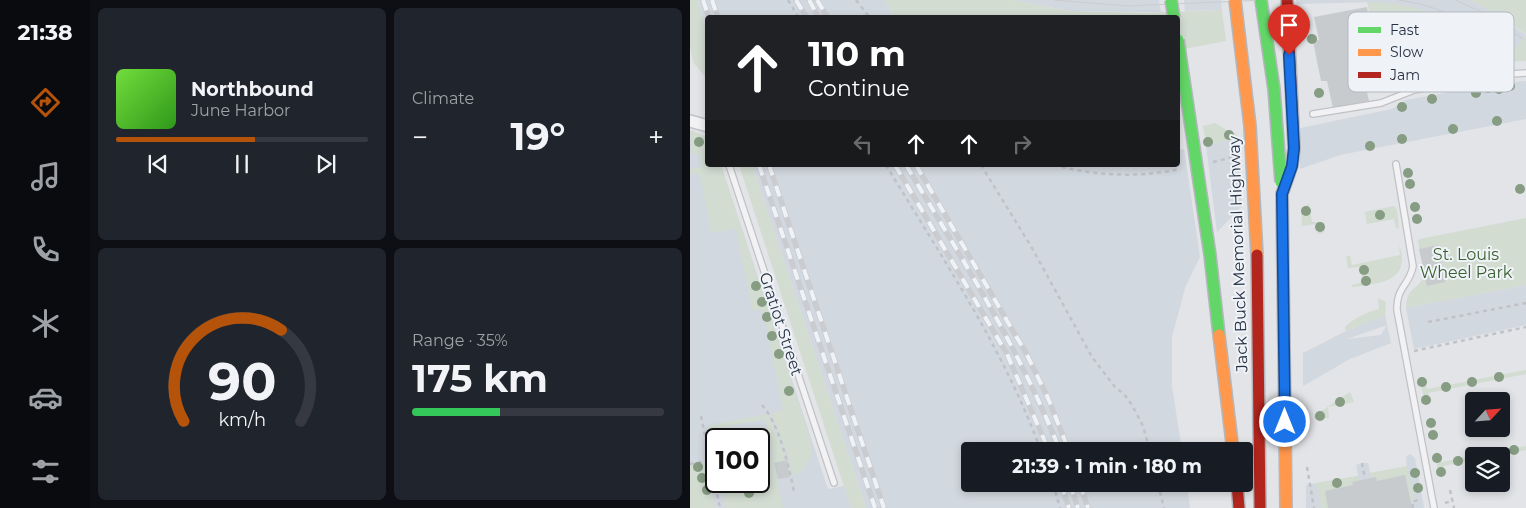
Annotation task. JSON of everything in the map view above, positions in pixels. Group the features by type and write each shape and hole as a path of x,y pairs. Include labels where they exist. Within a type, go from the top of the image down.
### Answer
{"highway":[{"path":"1171,0 1174,15"},
{"name":"Jack Buck Memorial Highway","path":"1235,0 1241,40 1255,186 1259,304 1260,508"},
{"path":"1261,0 1274,89 1282,194 1286,508"},
{"path":"1282,194 1292,166 1294,148 1287,0"},
{"path":"1180,53 1210,255 1232,442"},
{"path":"1238,492 1239,508"}],"street":[{"path":"690,121 705,125"}],"lane":[{"path":"1313,114 1381,103 1409,92"},
{"path":"1396,164 1413,266 1412,272 1398,292 1397,316 1434,508"},
{"name":"Gratiot Street","path":"730,167 834,484"}],"path":[{"path":"788,0 796,15"},
{"path":"856,0 868,15"},
{"path":"887,167 992,344 1015,387 1037,442"},
{"path":"982,167 1032,248 1092,357 1115,387 1124,394 1132,405 1143,426 1147,442"},
{"path":"1428,322 1526,303"},
{"path":"1414,351 1526,327"},
{"path":"762,404 770,413 788,461 794,492"},
{"path":"701,416 705,436"},
{"path":"690,464 705,461"},
{"path":"1362,463 1365,479"},
{"path":"1308,467 1314,508"},
{"path":"1450,490 1454,508"},
{"path":"1055,492 1060,508"},
{"path":"1160,492 1164,508"},
{"path":"717,493 720,508"},
{"path":"1413,508 1412,502 1418,500"},
{"path":"1445,503 1452,501"}],"shaded area":[{"path":"697,0 885,0 893,15 705,15 705,25"},
{"path":"1012,0 1159,0 1161,12 1071,11"},
{"path":"1184,0 1221,0 1222,10 1185,11"},
{"path":"1296,0 1468,0 1492,12 1410,12 1376,2 1297,4"},
{"path":"1514,27 1526,35 1514,51"},
{"path":"1526,81 1526,119 1340,155 1300,169 1300,128 1392,109 1406,100 1451,92 1514,92 1514,82"},
{"path":"690,130 705,136 705,167 722,167 828,489 844,486 851,508 690,508"},
{"path":"1237,139 1242,206 1217,232 1206,145"},
{"path":"1184,149 1200,257 1185,288 1172,337 1172,386 1181,442 961,442 961,492 1188,492 1190,508 866,508 753,167 1180,167 1180,150"},
{"path":"1526,285 1526,325 1414,349 1406,308"},
{"path":"1385,315 1391,343 1350,359 1303,386 1303,353 1346,331","holes":["1387,325 1381,335 1347,339"]},
{"path":"1410,454 1415,458 1424,508 1306,508 1306,485 1358,476 1356,465 1362,463 1368,463 1370,473 1407,467 1406,457"}],"green space":[{"path":"690,0 697,0 705,25 705,77 693,62 690,46"},
{"path":"885,0 1012,0 1070,11 1147,13 1222,10 1226,41 1180,50 1180,15 893,15"},
{"path":"1468,0 1526,0 1526,34 1514,26 1514,12 1492,12"},
{"path":"1367,2 1408,6 1429,12 1369,12"},
{"path":"1526,35 1526,61 1514,62 1514,51"},
{"path":"1215,123 1237,134 1237,139 1206,145 1203,126"},
{"path":"690,130 705,136 705,167 722,167 810,439 811,450 806,466 792,476 789,459 771,413 783,410 763,310 754,311 752,308 736,229 711,233 700,174 690,174 690,169 702,167 699,154 693,155"},
{"path":"740,167 753,167 866,508 851,508"},
{"path":"1309,204 1312,222 1324,222 1325,228 1323,233 1318,234 1316,224 1302,226 1301,208"},
{"path":"1394,206 1397,210 1399,229 1396,228 1394,219 1367,224 1365,212"},
{"name":"St. Louis Wheel Park","path":"1526,218 1526,285 1406,308 1408,296 1424,275 1418,241 1420,239"},
{"path":"1399,245 1402,257 1401,266 1397,273 1382,282 1352,287 1352,285 1363,282 1359,267 1348,268 1346,256 1350,256 1352,265 1400,255"},
{"path":"1378,298 1386,302 1385,315 1346,331 1345,327 1353,321 1379,309"},
{"path":"1526,370 1526,374 1428,393 1429,401 1427,404 1420,381 1424,379 1427,389"},
{"path":"1350,392 1354,402 1328,407 1329,418 1315,419 1314,416"},
{"path":"768,414 787,460 774,463 783,508 725,508 722,493 770,493 770,457 773,456 770,442 770,428 767,428 765,419 722,428 708,428 708,426"},
{"path":"1526,446 1526,450 1510,453 1510,449"},
{"path":"1437,452 1440,454 1442,462 1465,458 1465,462 1443,466 1444,475 1441,477 1435,456"},
{"path":"705,463 705,493 712,493 715,508 690,508 690,466"},
{"path":"1407,466 1415,500 1411,501 1405,475 1377,481 1376,477 1371,478 1370,473"},
{"path":"1358,476 1359,481 1328,508 1321,508 1316,483"}],"building":[{"path":"1367,7 1368,12 1348,12 1348,92 1367,92 1369,101 1333,108 1327,81 1321,81 1313,41 1319,40 1314,17"},
{"path":"1438,245 1445,282 1427,286 1419,249"},
{"path":"787,460 790,477 778,479 774,463"},
{"path":"1405,475 1412,508 1328,508 1325,491 1353,485 1352,482 1376,477 1377,481"}],"tram line":[{"path":"1054,0 1127,6 1265,0"},
{"path":"1398,0 1444,12"},
{"path":"1455,0 1482,12"},
{"path":"1514,33 1523,39"}],"railway":[{"path":"703,0 708,15"},
{"path":"712,0 717,15"},
{"path":"796,0 805,15"},
{"path":"809,0 817,15"},
{"path":"817,0 826,15"},
{"path":"760,167 875,508"},
{"path":"770,167 884,508"},
{"path":"896,167 1007,354 1045,442"},
{"path":"907,167 969,270 1008,340 1027,376 1056,442"},
{"path":"917,167 1026,353 1048,398 1065,442"},
{"path":"1064,492 1069,508"},
{"path":"1073,492 1078,508"},
{"path":"1083,492 1088,508"}],"traffic: slow":[{"path":"1235,0 1250,126 1257,255"},
{"path":"1282,194 1286,508"},
{"path":"1219,335 1232,442"}],"traffic: jam":[{"path":"1282,194 1292,165 1294,148 1287,0"},
{"path":"1257,255 1260,508"},
{"path":"1238,492 1239,508"}],"traffic: fast":[{"path":"1171,0 1174,15"},
{"path":"1261,0 1274,89 1281,182"},
{"path":"1180,53 1210,255 1219,335"}],"route":[{"path":"1285,422 1282,194 1288,182 1294,148 1289,55"}]}
